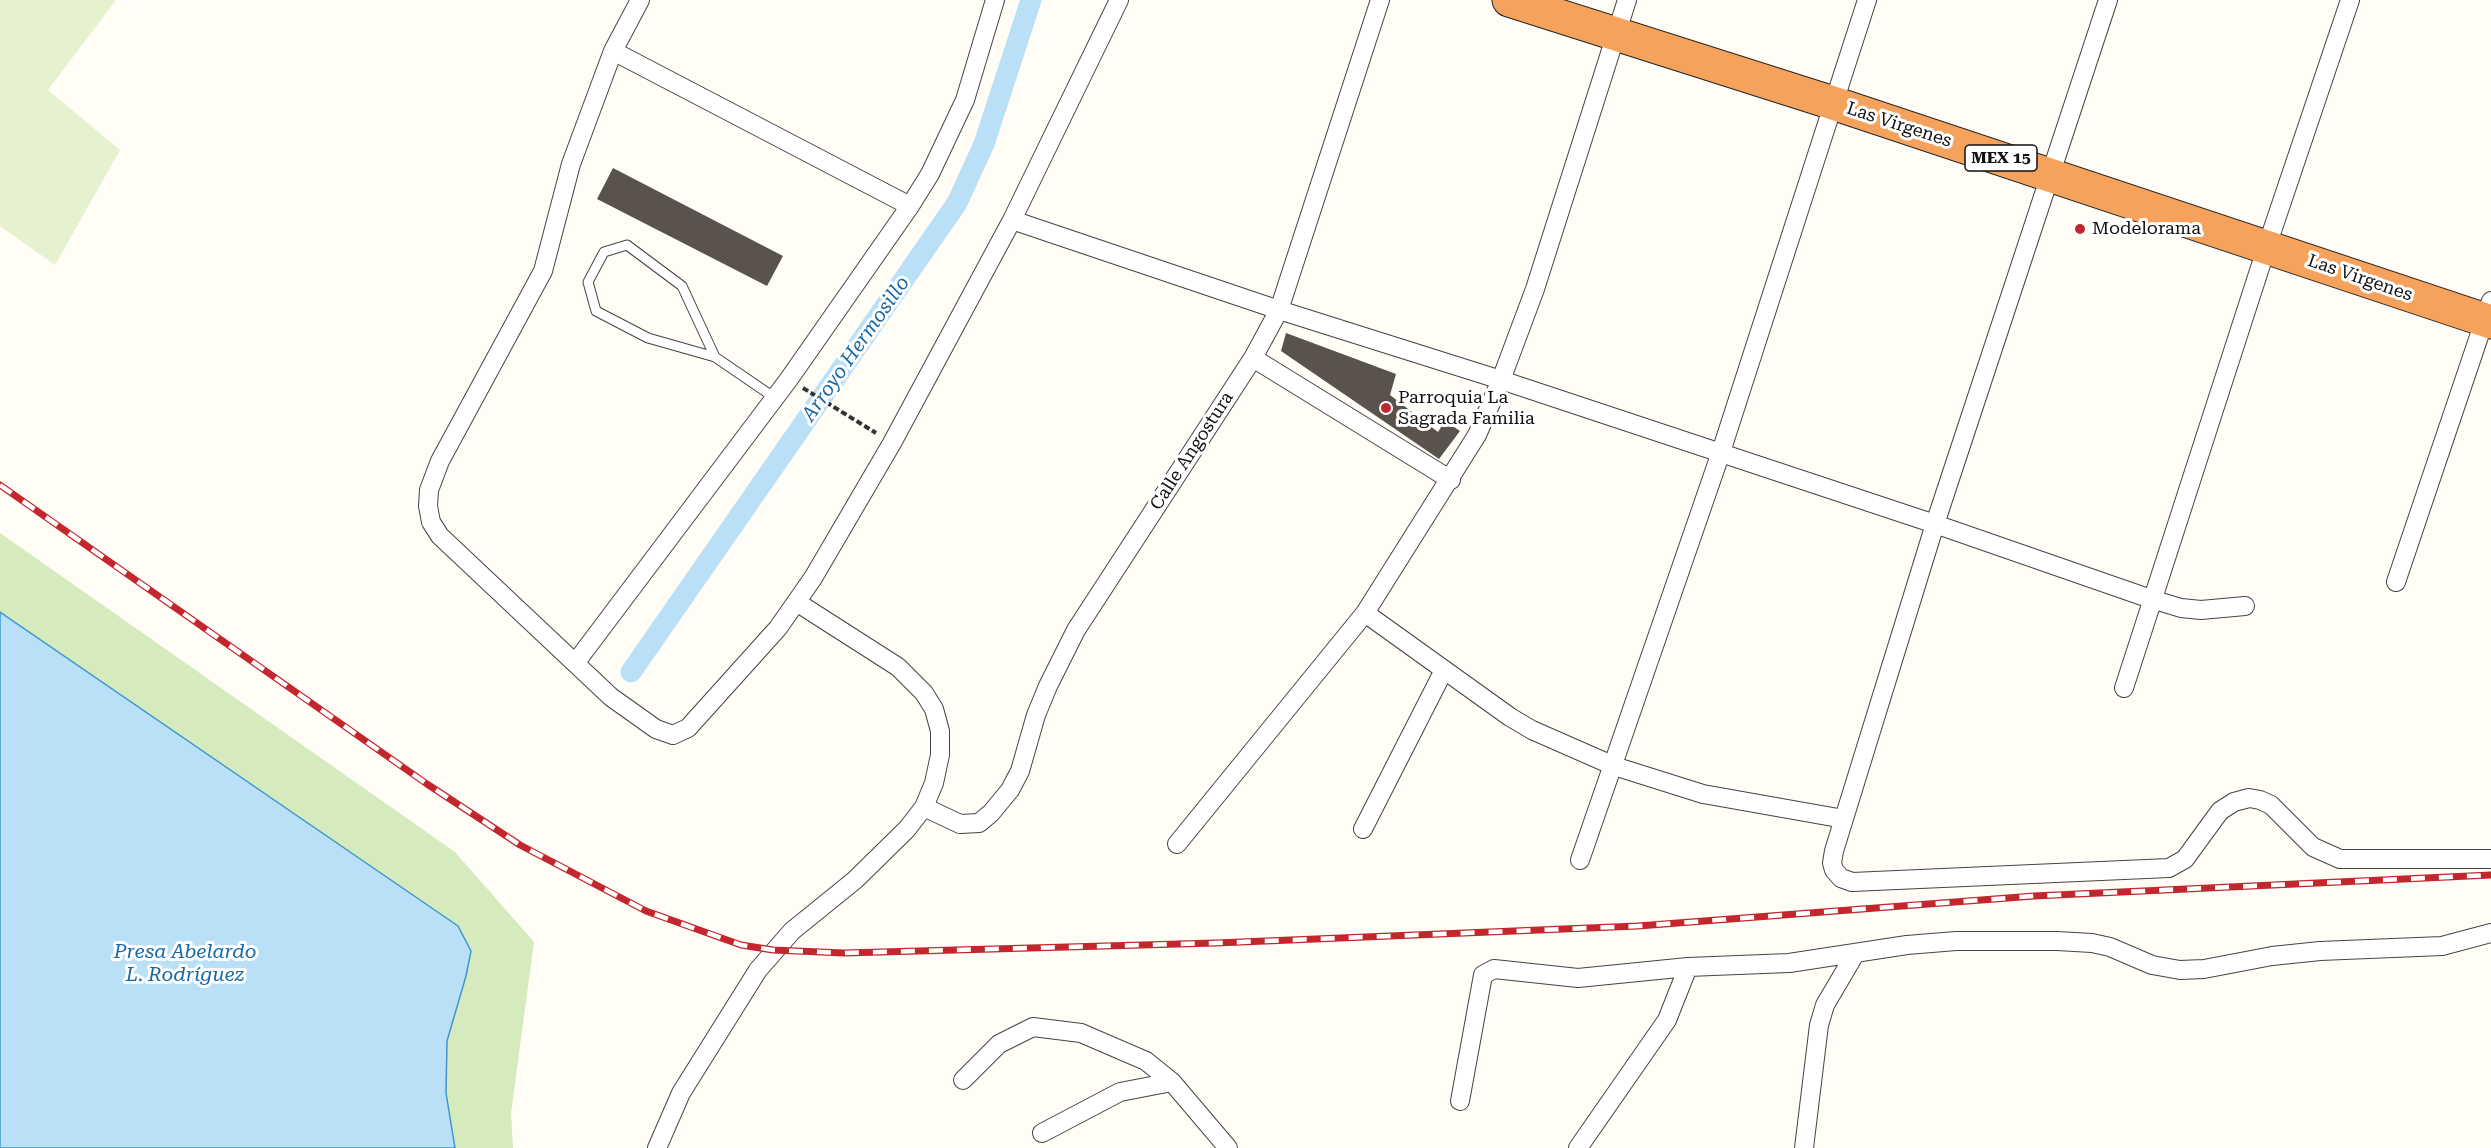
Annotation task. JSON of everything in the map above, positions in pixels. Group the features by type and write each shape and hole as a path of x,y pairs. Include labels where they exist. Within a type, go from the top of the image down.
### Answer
{"highway":[{"name":"Las Virgenes","path":"1509,0 1833,103 2267,246 2489,315"}],"street":[{"path":"640,0 613,51 572,164 543,271 440,461 429,490 428,506 431,522 440,536 611,697 656,729 673,735 688,728 798,603 892,444 1012,220 1119,0"},
{"path":"576,662 775,398 910,207 930,174 965,100 995,0"},
{"name":"Calle Angostura","path":"924,807 960,824 979,823 991,813 1010,790 1020,771 1044,695 1076,630 1253,358 1279,310 1380,0"},
{"path":"1177,844 1365,613 1478,435 1535,289 1627,0"},
{"path":"1580,860 1720,455 1867,0"},
{"path":"2108,0 1935,524 1844,819 1832,862 1834,870 1841,879 1852,882 2169,868 2185,859 2220,811 2234,802 2249,798 2271,805 2313,847 2340,859 2491,859"},
{"path":"2124,688 2151,599 2350,0"},
{"path":"613,51 910,207"},
{"path":"1012,220 1279,310 1501,380 1720,455 1935,524 2151,599 2191,609 2245,606"},
{"path":"2396,582 2489,315"},
{"path":"1253,358 1451,480"},
{"path":"657,1148 686,1085 763,963 792,931 880,858 907,830 924,807 934,783 940,755 940,731 934,709 913,679 798,603"},
{"path":"1365,613 1488,702 1532,730 1614,766 1703,794 1844,819"},
{"path":"1363,829 1444,670"},
{"path":"1460,1101 1483,975 1494,969 1578,978 1688,968 1789,963 1927,943 2057,941 2092,943 2110,947 2152,965 2180,970 2204,969 2272,956 2319,951 2442,946 2491,933"},
{"path":"1804,1148 1819,1025 1825,1005 1855,954"},
{"path":"1578,1148 1667,1020 1688,968"},
{"path":"963,1080 999,1044 1033,1027 1081,1033 1146,1061 1172,1082 1228,1148"},
{"path":"1042,1133 1120,1092 1172,1082"}],"lane":[{"path":"715,357 682,286 627,245 604,252 588,282 596,311 648,338 715,357 775,398"}],"path":[{"path":"800,386 858,422"}],"green space":[{"path":"0,0 116,0 48,90 120,150 55,265 0,226"},
{"name":"Presa Abelardo L. Rodríguez","path":"0,533 455,852 534,942 511,1113 513,1148 0,1148"}],"water":[{"name":"Presa Abelardo L. Rodríguez","path":"0,612 458,926 471,951 447,1041 446,1093 455,1148 0,1148"}],"building":[{"path":"613,168 783,256 767,286 597,199"},
{"name":"Parroquia La Sagrada Familia","path":"1286,333 1396,374 1390,395 1438,432 1445,421 1460,431 1439,459 1281,351"}],"waterway":[{"name":"Arroyo Hermosillo","path":"631,672 957,203 984,144 1031,0"}],"railway":[{"path":"0,485 427,784 520,845 646,911 741,945 773,950 844,953 1216,943 1638,926 2034,896 2491,875"}],"place":[{"name":"Modelorama","path":"2080,229"},
{"name":"Parroquia La Sagrada Familia","path":"1386,408"}]}
